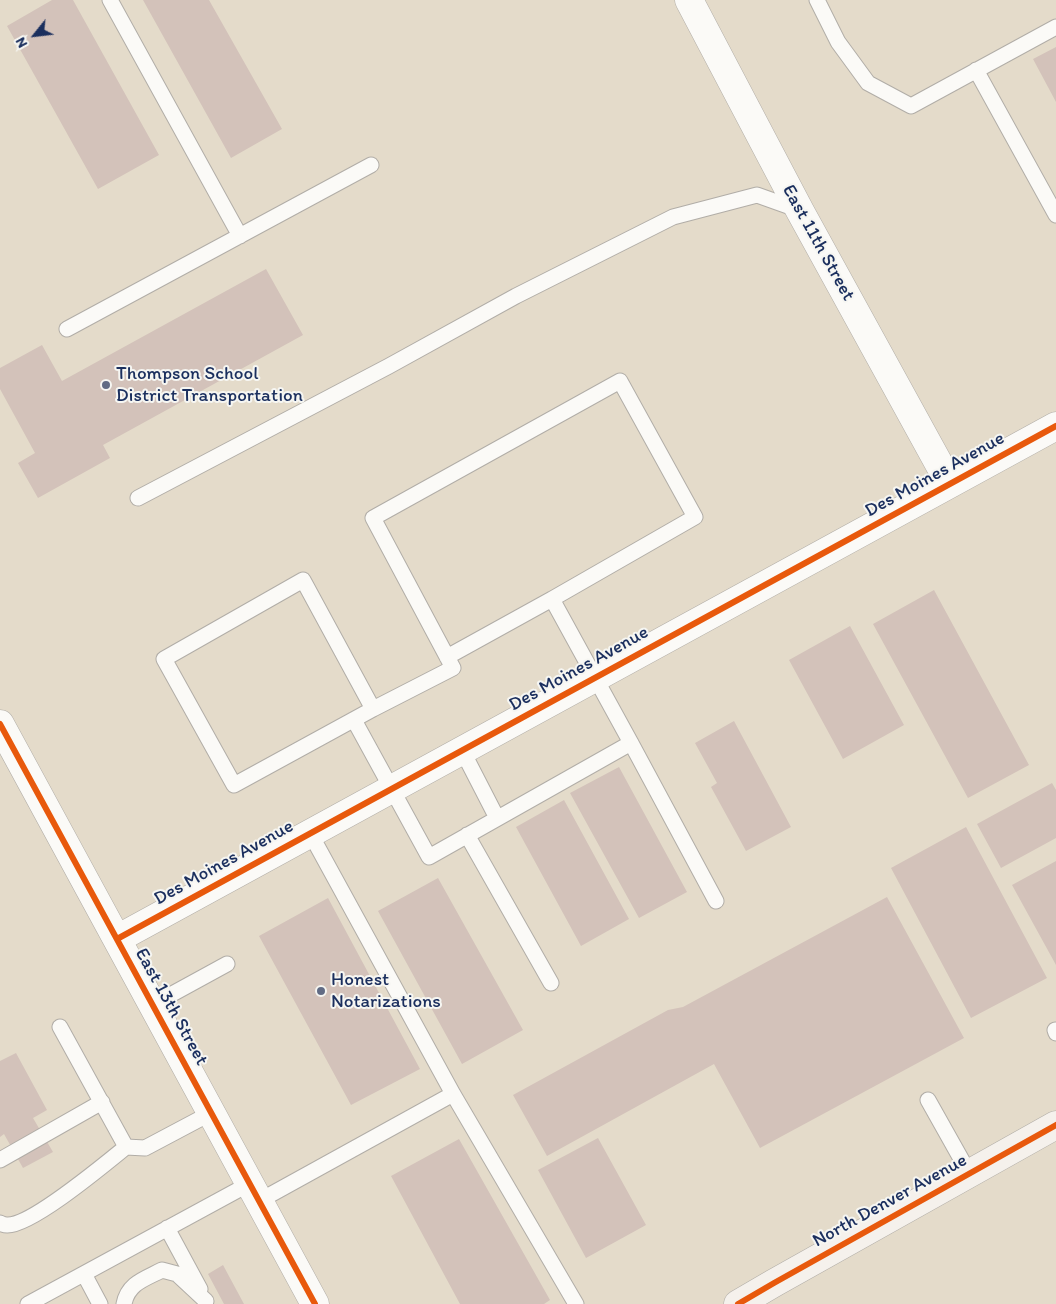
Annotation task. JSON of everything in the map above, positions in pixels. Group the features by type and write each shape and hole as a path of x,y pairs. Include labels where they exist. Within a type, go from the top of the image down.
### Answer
{"main road":[{"name":"North Denver Avenue","path":"738,1304 774,1282 1056,1125"}],"street":[{"name":"East 11th Street","path":"689,0 800,211 950,484"},
{"name":"Des Moines Avenue","path":"117,939 1056,426"},
{"name":"East 13th Street","path":"0,724 315,1304"}],"lane":[{"path":"110,0 240,236"},
{"path":"817,0 838,42 868,83 912,106 1056,26"},
{"path":"976,70 1056,215"},
{"path":"67,329 371,165"},
{"path":"138,498 389,366 516,296 673,217 757,195 800,211"},
{"path":"373,709 303,580 164,659 234,785 373,709 453,668 447,657 373,518 620,381 696,517 447,657"},
{"path":"552,599 716,901"},
{"path":"354,720 429,857 631,743"},
{"path":"462,750 497,818"},
{"path":"310,833 454,1094 576,1304"},
{"path":"467,835 551,983"},
{"path":"152,1005 227,964"},
{"path":"60,1027 126,1147"},
{"path":"28,1304 167,1228 254,1192 454,1094"},
{"path":"928,1100 969,1174"},
{"path":"0,1160 102,1102"},
{"path":"0,1223 8,1225 21,1222 42,1211 126,1147 145,1148 211,1113"},
{"path":"167,1228 206,1302"},
{"path":"124,1304 131,1287 162,1270 177,1274 206,1302"},
{"path":"84,1274 100,1304"}],"building":[{"path":"52,0 73,0 159,155 98,189 7,26"},
{"path":"143,0 209,0 282,129 231,158"},
{"path":"1056,47 1056,102 1033,59"},
{"name":"Thompson School District Transportation","path":"266,269 303,335 103,445 110,458 38,498 18,463 35,453 0,389 0,368 42,345 62,381"},
{"path":"934,590 1029,765 968,798 873,624"},
{"path":"850,626 904,725 843,759 789,660"},
{"path":"734,721 791,827 746,851 711,787 717,783 695,743"},
{"path":"619,767 687,892 639,918 570,793"},
{"path":"1052,783 1056,790 1056,838 1001,868 977,824"},
{"path":"564,800 629,919 581,946 516,827"},
{"path":"966,827 1047,978 971,1018 891,868"},
{"path":"1056,861 1056,965 1012,885"},
{"path":"438,878 523,1030 462,1064 378,911"},
{"path":"887,897 964,1038 760,1148 714,1064 547,1156 513,1095 668,1010 683,1007"},
{"path":"328,898 420,1069 351,1105 259,936"},
{"path":"16,1053 47,1110 33,1118 53,1152 23,1168 4,1134 0,1137 0,1061"},
{"path":"598,1138 646,1225 586,1258 538,1170"},
{"path":"459,1139 550,1300 544,1304 460,1304 391,1176"},
{"path":"223,1265 244,1304 224,1304 208,1274"}],"cycle path":[{"path":"117,939 1056,426"},
{"path":"0,724 315,1304"},
{"path":"738,1304 1056,1125"}],"place":[{"name":"Thompson School District Transportation","path":"106,385"},
{"name":"Honest Notarizations","path":"321,991"}]}
